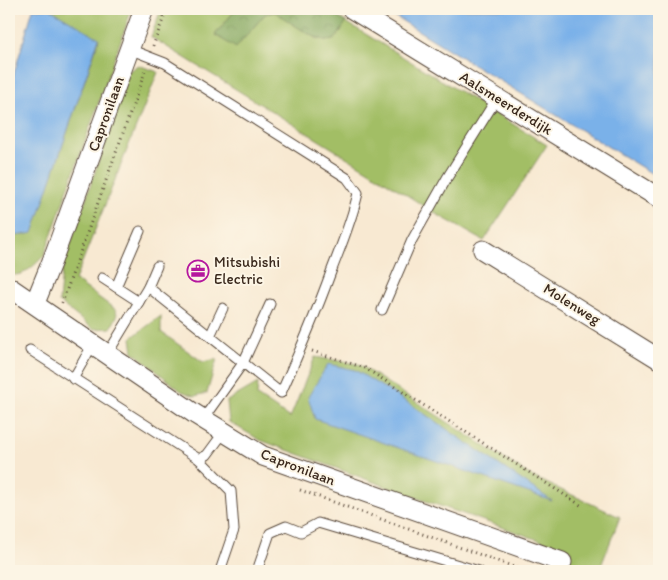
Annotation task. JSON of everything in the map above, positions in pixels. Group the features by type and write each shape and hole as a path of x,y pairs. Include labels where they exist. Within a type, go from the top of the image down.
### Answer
{"street":[{"name":"Capronilaan","path":"36,304 144,9"},
{"name":"Aalsmeerderdijk","path":"352,9 498,97 659,198"},
{"name":"Molenweg","path":"483,250 659,359"},
{"name":"Capronilaan","path":"9,287 203,419 263,456 562,562"}],"lane":[{"path":"129,49 165,63 347,178 358,193 353,214 302,347 281,393 148,287"},
{"path":"382,310 412,240 447,178 498,97"},
{"path":"116,287 140,231"},
{"path":"73,379 139,302 157,266"},
{"path":"102,278 139,302"},
{"path":"203,419 243,362 270,304"},
{"path":"210,336 222,308"},
{"path":"30,350 199,459 231,491 234,530 220,571"},
{"path":"199,459 207,455 224,432"},
{"path":"257,571 270,532 286,526 301,532 318,522 479,571"}],"path":[{"path":"55,317 167,9"},
{"path":"302,347 365,368 582,506"}],"green space":[{"path":"50,9 132,9 44,256 24,273 14,275 9,274 9,237 33,232 99,39"},
{"path":"161,9 236,9 215,35 236,47 265,14 275,12 318,39 335,38 346,22 547,145 484,241 438,215 151,37"},
{"path":"236,9 325,9 346,22 335,39 329,41 314,36 275,12 265,14 236,48 215,35"},
{"path":"138,65 158,72 75,280 116,310 117,316 111,328 93,329 59,302 62,270 129,71"},
{"path":"161,316 161,332 203,362 217,359 207,393 195,396 181,391 133,352 131,338"},
{"path":"315,357 358,364 531,476 620,517 599,571 564,571 571,551 417,498 260,440 229,422 227,401 258,383 257,396 290,418"}],"water":[{"path":"33,9 50,9 99,38 33,233 9,237 9,90"},
{"path":"383,9 659,9 659,178 391,14"},
{"path":"328,364 355,370 407,402 552,501 315,419 308,397"}],"place":[{"name":"Mitsubishi Electric","path":"198,271"}]}
